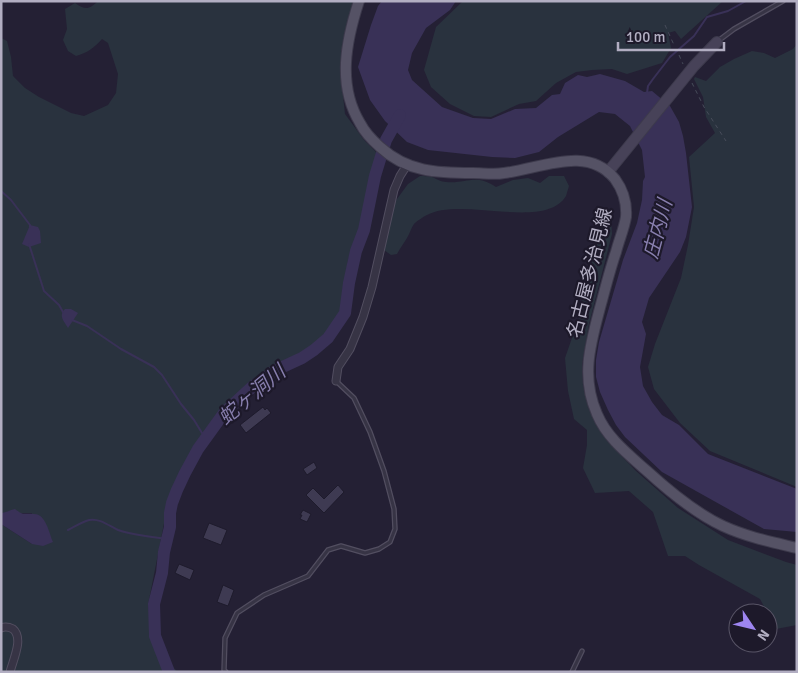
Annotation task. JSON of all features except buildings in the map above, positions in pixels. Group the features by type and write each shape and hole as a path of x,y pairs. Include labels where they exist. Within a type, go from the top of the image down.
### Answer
{"main road":[{"name":"名古屋多治見線","path":"359,1 347,46 346,86 356,118 364,132 388,154 407,166 446,173 502,174 561,161 576,160 591,163 608,172 613,177 622,190 626,205 626,216 588,357 588,383 591,399 597,414 615,442 654,478 692,509 734,531 797,548"}],"street":[{"path":"608,172 687,75 717,42"},
{"path":"336,381 338,367 350,348 363,318 394,190 407,166"},
{"path":"1,628 5,626 18,634 19,641 10,672"}],"lane":[{"path":"717,42 734,29 783,1"},
{"path":"226,672 224,670 225,638 237,614 264,595 308,576 328,550 341,546 365,553 379,549 390,542 395,529 394,509 384,471 370,432 354,398 336,381"},
{"path":"572,672 582,651"}],"path":[{"path":"665,25 674,45"},
{"path":"679,56 704,107 726,141"}],"shaded area":[{"path":"98,1 354,1 343,41 341,77 345,114 364,140 378,154 361,222 348,260 342,310 329,329 310,348 267,370 226,407 193,448 169,498 148,605 155,650 178,672 1,672 1,524 32,544 32,513 1,513 1,38 7,41 13,76 25,88 71,113 84,116 108,105 116,93 118,74 108,43 102,39 90,50 80,55 76,56 68,51 63,40 67,29 65,9 75,3 87,8"},
{"path":"463,1 723,1 681,39 675,31 668,33 671,48 662,63 627,74 612,69 576,72 556,83 536,101 519,104 491,117 474,116 450,104 431,87 424,70 436,27"},
{"path":"797,44 797,487 710,451 680,423 654,389 648,367 681,278 688,245 694,207 689,157 715,133 706,117 703,97 694,79 695,77 706,81 720,67 752,51 764,53 775,58 793,49"},
{"path":"420,176 432,177 444,182 476,180 496,187 513,180 528,178 540,183 549,176 564,176 569,186 566,196 555,206 540,211 460,209 442,210 427,215 414,224 397,254 391,255 384,250 394,203 408,184"},
{"path":"611,219 612,234 589,324 582,364 583,385 588,407 596,425 607,441 636,471 678,508 728,540 797,565 797,625 778,629 778,603 762,603 760,599 685,556 668,556 653,512 629,491 595,493 583,468 587,445 587,430 574,419 568,391 565,358 580,315 589,260 600,228"}],"water":[{"name":"庄内川","path":"382,1 456,1 450,10 426,28 412,53 408,70 412,80 442,107 473,118 491,119 515,109 536,108 552,95 560,94 565,83 578,75 587,77 600,74 625,81 644,92 652,91 670,106 679,122 683,136 692,207 686,237 680,252 649,298 642,322 646,334 640,367 643,386 662,415 679,425 708,454 797,489 797,532 764,529 662,472 625,437 616,425 600,392 596,377 599,342 623,260 637,223 645,177 642,150 630,126 615,114 599,112 558,137 539,152 515,158 428,150 407,142 385,121 370,100 358,67 371,25 378,6"},
{"path":"30,225 38,227 41,243 29,247 22,244"},
{"path":"65,309 71,309 78,313 68,328 62,316"},
{"path":"15,509 22,513 41,517 53,542 43,546 32,544 1,524 1,513"}],"waterway":[{"path":"647,93 648,86 670,57 694,36 707,17 728,11 746,1"},
{"name":"蛇ヶ洞川","path":"169,672 155,636 154,604 162,573 172,503 177,490 198,449 224,413 252,387 276,370 314,350 328,338 345,313 356,251 364,230 375,176 386,140 400,115"},
{"path":"1,191 11,200 30,227"},
{"path":"29,244 44,291 59,305 63,312"},
{"path":"72,320 87,326 121,349 154,367 162,375 206,437"},
{"path":"68,530 93,520 101,521 123,532 168,539"}]}
